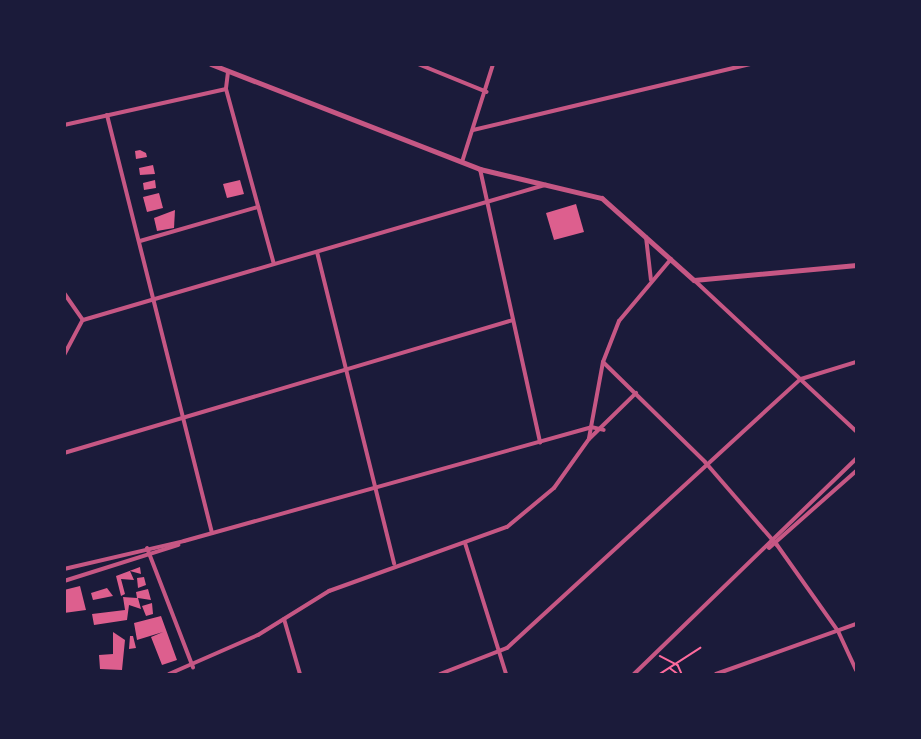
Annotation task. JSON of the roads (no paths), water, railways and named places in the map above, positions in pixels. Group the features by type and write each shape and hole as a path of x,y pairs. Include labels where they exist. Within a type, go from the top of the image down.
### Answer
{"street":[{"path":"211,64 480,169 602,198 645,234 856,430"},
{"path":"418,64 487,92"},
{"path":"462,162 487,92 493,64"},
{"path":"473,130 750,64"},
{"path":"228,72 226,89 274,264"},
{"path":"64,125 226,89"},
{"path":"107,115 185,418 212,533"},
{"path":"480,169 540,442"},
{"path":"64,355 83,320 548,185"},
{"path":"140,241 258,207"},
{"path":"645,234 651,281"},
{"path":"317,252 371,486 394,564"},
{"path":"589,439 603,362 619,321 672,259"},
{"path":"694,280 856,265"},
{"path":"64,293 83,320"},
{"path":"64,453 513,320"},
{"path":"603,362 705,462 777,545 838,631 856,670"},
{"path":"440,675 499,652 705,462 801,379 856,362"},
{"path":"169,675 193,667 284,619 328,591 394,564 465,543 507,527 554,488 589,439 604,430 636,393"},
{"path":"64,581 150,555 184,541 371,486 591,427 604,430"},
{"path":"634,675 768,548 772,539 856,459"},
{"path":"768,548 777,545 856,471"},
{"path":"64,569 147,547 184,541"},
{"path":"465,543 506,675"},
{"path":"147,547 193,667"},
{"path":"284,619 300,675"},
{"path":"716,675 727,673 856,624"}]}
